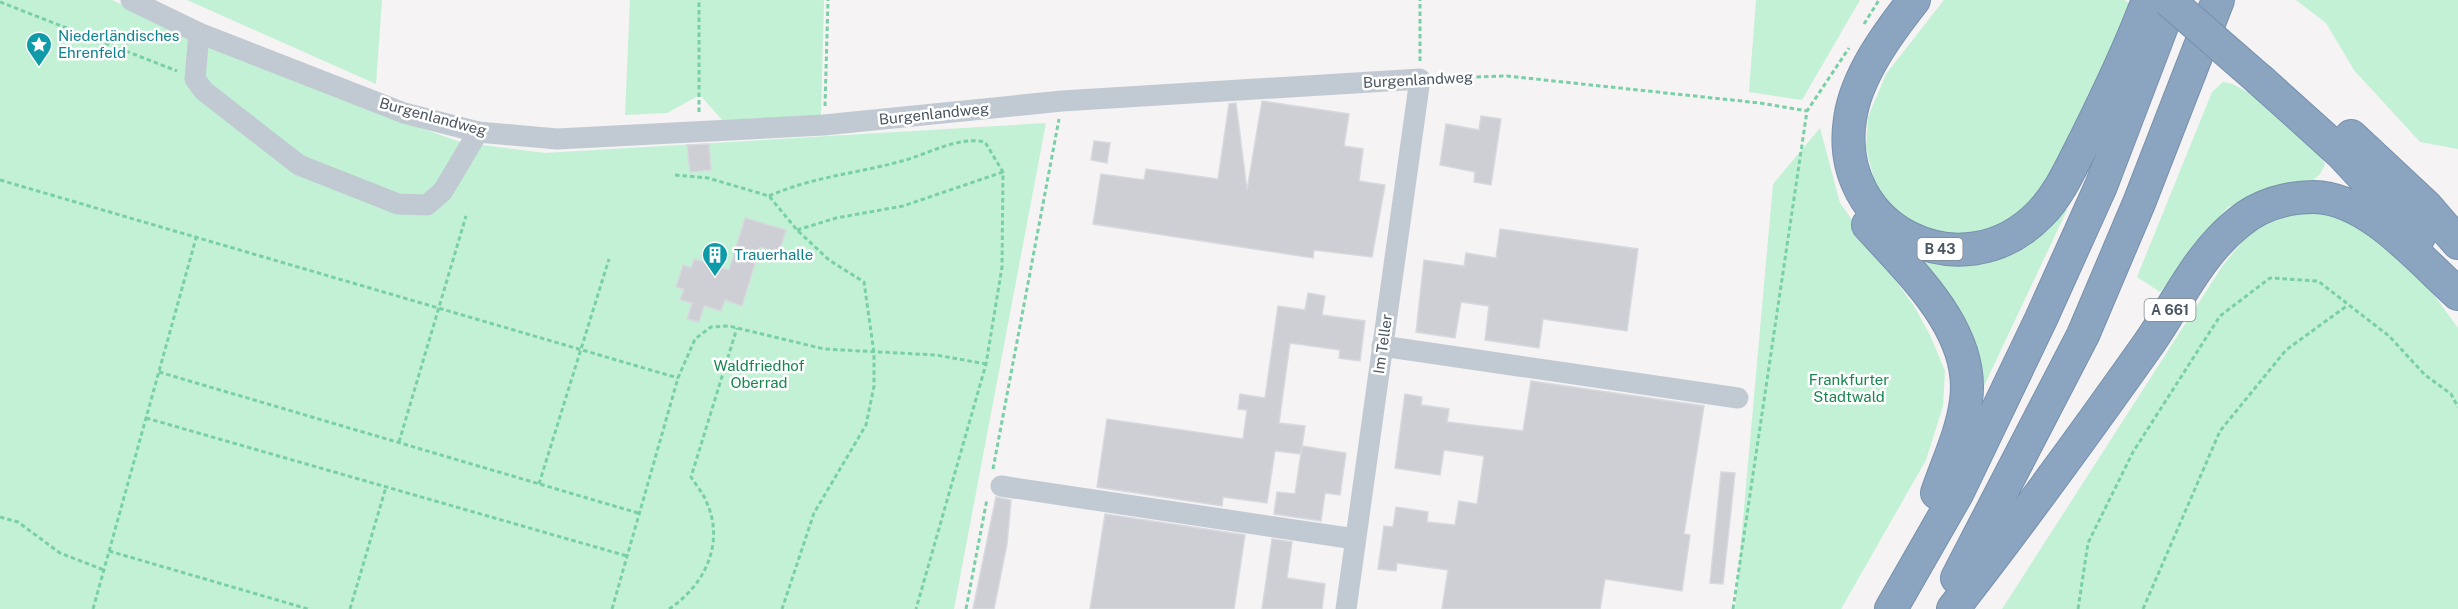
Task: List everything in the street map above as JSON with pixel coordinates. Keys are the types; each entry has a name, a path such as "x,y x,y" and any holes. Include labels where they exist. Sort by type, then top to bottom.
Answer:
{"highway":[{"path":"1897,599 1955,444 1967,400 1967,384 1959,348 1939,309 1851,205 1840,176 1836,140 1843,101 1860,60 1900,0"},
{"name":"B 43","path":"1914,0 1900,18 1858,90 1850,120 1850,158 1869,204 1893,229 1924,245 1956,250 1973,249 2011,236 2039,215 2051,201 2101,108 2148,0"},
{"path":"1897,599 1958,492 2073,250 2170,0 2264,74"},
{"name":"A 661","path":"2190,0 2402,216 2458,292"},
{"path":"1941,609 2083,335 2139,203 2218,0"},
{"name":"A 661","path":"2264,74 2401,181 2458,243"},
{"name":"A 661","path":"1953,609 2041,495 2150,342 2203,260 2226,233 2255,211 2273,203 2314,197 2346,204 2396,237 2458,292"}],"street":[{"name":"Burgenlandweg","path":"131,0 199,33 336,89 404,113 478,132 557,139 824,125 1062,101 1420,79"},
{"path":"199,33 195,79 204,90 299,165 398,204 427,205 443,191 478,132"},
{"name":"Im Teller","path":"1346,609 1420,79"},
{"path":"1382,346 1738,398"},
{"path":"994,483 1355,539"}],"path":[{"path":"699,0 697,80 699,132"},
{"path":"824,125 828,0"},
{"path":"1420,0 1420,79"},
{"path":"1863,26 1879,0"},
{"path":"0,2 195,79"},
{"path":"1733,609 1807,111 1853,43"},
{"name":"Burgenlandweg","path":"1420,79 1507,76 1760,103 1807,111"},
{"path":"966,609 994,483 1062,101"},
{"path":"769,196 799,183 901,161 970,139 985,142 1003,172 1002,267 986,364 916,609"},
{"path":"797,230 836,218 903,206 1003,172"},
{"path":"675,175 708,178 769,196 797,230 829,260 864,282 874,353 874,386 866,425 814,513 782,609"},
{"path":"0,180 678,378"},
{"path":"399,442 466,216"},
{"path":"93,609 196,238"},
{"path":"539,484 609,259"},
{"path":"2078,609 2088,543 2133,452 2220,316 2270,278 2318,281 2389,336 2425,375 2451,394 2458,407"},
{"path":"2143,609 2220,431 2286,350 2348,305"},
{"path":"612,609 678,378 695,339 711,327 737,328 824,349 936,355 986,364"},
{"path":"669,609 687,597 703,576 711,558 713,525 707,502 692,477 737,328"},
{"path":"159,372 639,513"},
{"path":"146,418 627,556"},
{"path":"350,609 386,487"},
{"path":"0,517 18,522 60,553 104,570"},
{"path":"109,551 308,609"}],"green space":[{"name":"Waldfriedhof Oberrad","path":"0,0 112,0 214,48 338,98 460,142 545,153 1046,123 954,609 0,609"},
{"path":"187,0 382,0 376,84"},
{"path":"630,0 824,0 821,116 722,120 700,95 667,113 625,115"},
{"path":"1756,0 1860,0 1802,100 1749,92"},
{"path":"1944,0 2124,0 2137,7 2048,193 1977,241 1915,230 1887,206 1876,186 1866,149 1868,117 1886,74"},
{"path":"2296,0 2458,0 2458,149 2420,142 2354,70 2326,23"},
{"path":"2223,82 2234,85 2261,102 2323,159 2325,165 2313,180 2293,183 2228,207 2160,292 2137,277 2212,92"},
{"name":"Frankfurter Stadtwald","path":"1820,128 1840,203 1914,306 1930,335 1945,371 1943,406 1926,460 1841,609 1735,609 1773,184"},
{"path":"2062,208 2067,210 1975,405 1909,254 1953,263 1993,258 2012,251 2030,240"},
{"path":"2319,212 2363,225 2420,276 2458,328 2458,609 2002,609 2223,265 2254,230 2272,219"}],"building":[{"path":"1262,101 1349,114 1344,146 1363,149 1359,181 1385,185 1372,257 1314,250 1313,258 1093,224 1101,174 1144,180 1146,169 1218,179 1229,104 1236,103 1247,190"},
{"path":"1481,116 1501,119 1491,185 1474,182 1475,172 1440,165 1446,124 1479,130"},
{"path":"1094,141 1110,143 1107,163 1091,160"},
{"path":"709,144 711,170 690,172 687,145"},
{"name":"Trauerhalle","path":"745,218 786,230 779,253 760,247 742,306 725,300 721,311 704,306 699,322 687,319 692,303 680,300 684,289 676,287 683,265 691,268 694,259 729,270"},
{"path":"1500,229 1638,249 1627,331 1543,319 1539,348 1485,340 1489,306 1461,302 1455,338 1416,332 1424,260 1464,266 1466,253 1496,258"},
{"path":"1308,293 1325,296 1322,315 1365,321 1360,361 1339,358 1340,350 1290,343 1279,423 1305,426 1301,454 1275,451 1267,503 1223,497 1222,506 1097,487 1107,419 1243,439 1247,410 1238,409 1240,394 1265,398 1278,306 1305,310"},
{"path":"1531,381 1704,406 1684,534 1690,535 1682,591 1605,579 1600,609 1442,609 1448,570 1397,563 1396,571 1378,569 1384,526 1393,527 1396,507 1428,512 1427,522 1455,525 1459,501 1477,504 1484,456 1444,450 1440,475 1395,468 1405,394 1422,397 1421,405 1449,409 1447,422 1523,431"},
{"path":"1302,446 1346,453 1340,495 1325,493 1321,521 1274,514 1277,492 1295,494"},
{"path":"1721,472 1735,473 1723,584 1710,583"},
{"path":"996,497 1011,500 1007,544 994,609 973,609"},
{"path":"1105,514 1245,535 1234,609 1090,609"},
{"path":"1272,539 1292,542 1287,578 1325,584 1322,609 1262,609"}],"place":[{"name":"Niederländisches Ehrenfeld","path":"39,68"},
{"name":"Trauerhalle","path":"715,278"}]}
